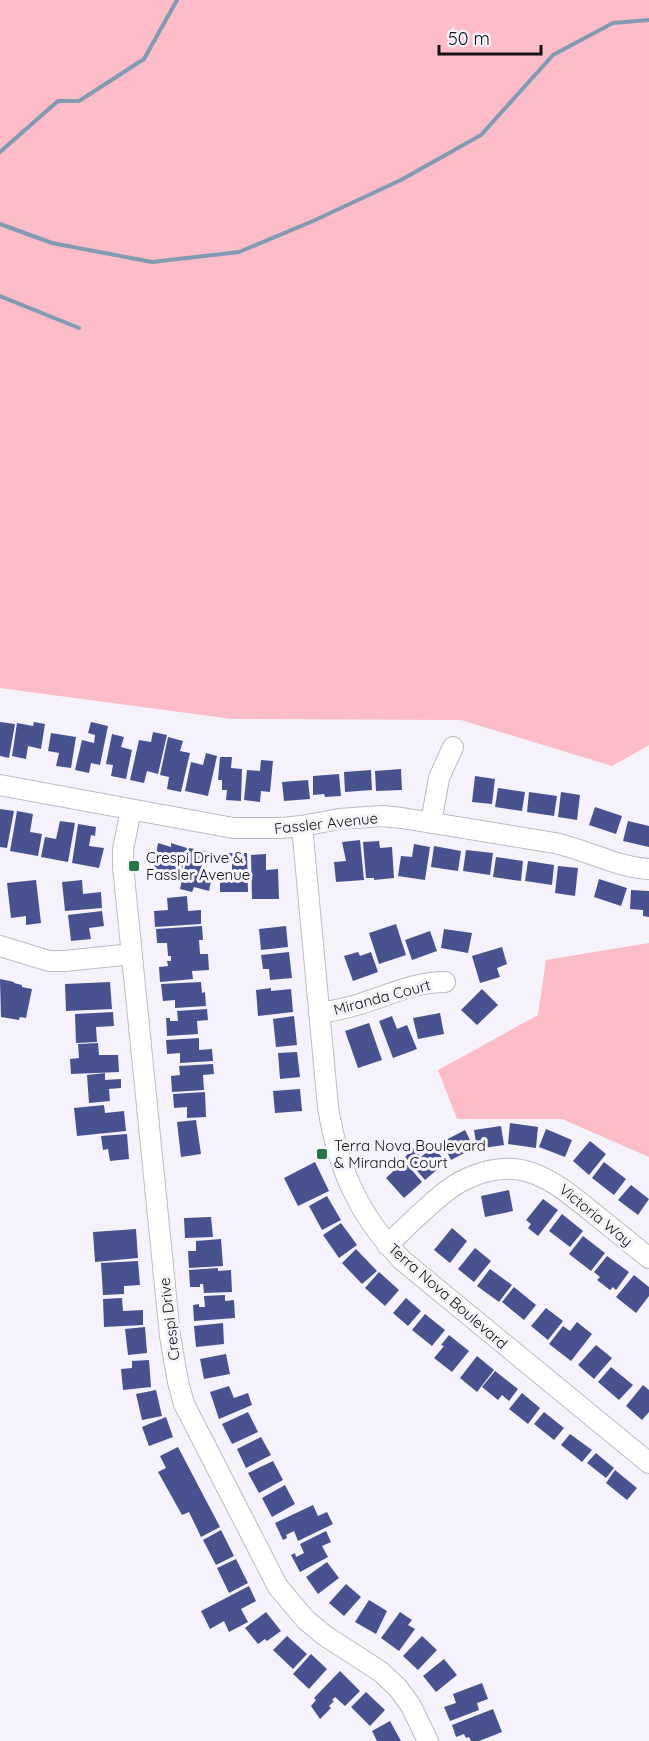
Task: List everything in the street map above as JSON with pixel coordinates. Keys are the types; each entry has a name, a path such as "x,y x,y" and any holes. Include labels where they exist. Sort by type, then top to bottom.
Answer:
{"street":[{"path":"431,822 439,778 453,747"},
{"name":"Fassler Avenue","path":"0,785 233,828 302,826 360,816 402,818 576,847 635,868 649,869"},
{"name":"Crespi Drive","path":"131,810 123,849 123,867 170,1336 184,1404 278,1587 306,1620 324,1635 372,1666 398,1688 411,1706 428,1741"},
{"name":"Terra Nova Boulevard","path":"302,826 328,1107 336,1149 353,1194 387,1245 420,1276 649,1463"},
{"path":"0,946 50,961 132,954"},
{"name":"Miranda Court","path":"319,1013 358,1005 409,986 445,982"},
{"name":"Victoria Way","path":"387,1245 459,1183 480,1174 502,1170 522,1170 542,1175 559,1185 649,1258"}],"shaded area":[{"path":"0,0 649,0 649,745 612,766 461,720 232,719 0,688"},
{"path":"649,943 649,1157 562,1119 457,1119 438,1070 538,1015 546,960"}],"building":[{"path":"0,722 15,724 9,758 0,756"},
{"path":"34,722 45,724 41,749 28,746 26,759 12,756 17,723 33,726"},
{"path":"91,722 108,726 100,765 91,763 89,773 75,770 82,740 94,743 95,735 88,733"},
{"path":"153,732 167,735 158,774 147,771 144,783 130,780 139,740 151,742"},
{"path":"51,733 76,737 71,768 56,766 59,753 48,751"},
{"path":"112,734 124,737 121,747 132,750 126,779 111,776 113,765 106,764"},
{"path":"168,737 183,741 180,751 190,753 181,792 167,789 169,777 160,775"},
{"path":"206,753 217,756 208,796 185,791 191,762 203,765"},
{"path":"220,757 232,757 231,768 242,769 241,801 226,800 227,790 222,790 222,780 218,780"},
{"path":"261,760 273,761 270,792 261,791 260,802 244,800 247,770 260,771"},
{"path":"401,769 402,790 376,791 375,771"},
{"path":"371,770 372,790 345,792 344,772"},
{"path":"339,774 341,796 313,795 313,776"},
{"path":"475,776 495,779 492,804 472,802"},
{"path":"308,780 310,799 284,801 282,782"},
{"path":"498,788 525,792 522,811 495,807"},
{"path":"529,792 557,796 554,816 527,812"},
{"path":"561,792 580,795 577,820 558,817"},
{"path":"595,807 622,816 616,834 589,825"},
{"path":"0,809 14,811 7,848 0,847"},
{"path":"17,811 33,814 30,832 42,834 38,856 10,851"},
{"path":"60,821 75,823 68,862 41,857 45,837 56,839"},
{"path":"628,821 649,826 649,847 623,841"},
{"path":"78,824 96,827 95,836 91,835 89,846 104,848 99,868 72,863"},
{"path":"360,840 364,880 336,882 334,862 346,861 342,842"},
{"path":"379,841 380,848 392,847 394,878 374,880 374,878 366,878 363,842"},
{"path":"158,843 171,847 171,843 187,848 179,882 152,875"},
{"path":"414,844 430,847 425,880 398,876 401,856 412,857"},
{"path":"434,846 461,851 458,871 431,867"},
{"path":"189,848 205,851 201,869 213,871 209,891 194,887 192,892 180,889"},
{"path":"466,850 493,853 490,875 463,871"},
{"path":"229,853 247,853 248,892 220,892 220,873 232,872 232,859 229,859"},
{"path":"266,854 266,870 278,869 279,899 252,899 251,855"},
{"path":"496,857 523,861 521,881 493,877"},
{"path":"528,861 554,865 552,885 525,881"},
{"path":"558,866 578,868 575,896 555,893"},
{"path":"599,879 627,888 621,906 594,897"},
{"path":"36,880 41,923 26,925 26,916 11,918 7,883"},
{"path":"82,880 83,894 101,892 102,908 65,911 62,882"},
{"path":"631,890 649,891 649,917 643,916 643,910 630,909"},
{"path":"187,896 188,911 201,910 201,924 155,927 154,911 168,910 167,898"},
{"path":"102,911 104,926 89,928 91,939 71,941 68,915"},
{"path":"396,924 406,955 379,964 369,933"},
{"path":"202,926 203,940 199,940 200,954 208,954 209,970 192,971 193,979 160,982 159,967 168,966 167,961 171,961 171,956 168,956 167,943 157,943 156,929"},
{"path":"286,926 288,947 261,950 259,929"},
{"path":"444,929 472,933 468,953 441,948"},
{"path":"430,931 437,951 412,960 405,940"},
{"path":"502,947 507,964 497,968 500,977 480,983 472,956"},
{"path":"289,952 292,978 270,980 269,969 263,969 261,955"},
{"path":"358,952 360,956 371,952 378,972 353,981 344,956"},
{"path":"0,979 32,989 26,1018 20,1017 19,1020 1,1017"},
{"path":"110,982 112,1009 66,1011 65,984"},
{"path":"201,982 202,993 205,992 206,1006 175,1008 175,1000 163,1001 161,984"},
{"path":"271,988 271,991 291,989 293,1012 258,1016 256,990"},
{"path":"482,989 498,1005 477,1025 461,1010"},
{"path":"207,1009 208,1020 197,1021 198,1034 167,1036 166,1018 170,1018 170,1021 178,1021 177,1011"},
{"path":"113,1012 114,1026 96,1027 97,1042 76,1043 75,1014"},
{"path":"440,1013 444,1034 418,1039 413,1018"},
{"path":"294,1016 297,1045 276,1047 273,1019"},
{"path":"392,1016 397,1029 407,1025 417,1049 393,1058 379,1021"},
{"path":"369,1023 382,1060 358,1068 345,1031"},
{"path":"199,1038 199,1050 212,1049 213,1061 180,1063 180,1053 167,1054 166,1040"},
{"path":"98,1043 99,1055 118,1055 119,1072 71,1074 70,1059 79,1058 78,1044"},
{"path":"297,1052 300,1077 280,1079 278,1053"},
{"path":"213,1064 214,1074 203,1075 204,1090 172,1092 171,1076 180,1075 179,1066"},
{"path":"105,1073 105,1080 121,1079 121,1088 109,1089 110,1101 89,1103 87,1075"},
{"path":"300,1089 302,1111 275,1113 273,1091"},
{"path":"205,1092 206,1117 187,1118 187,1107 174,1108 173,1094"},
{"path":"104,1105 105,1113 124,1111 126,1131 77,1136 74,1108"},
{"path":"196,1120 201,1154 181,1157 177,1122"},
{"path":"510,1123 538,1127 536,1148 508,1144"},
{"path":"501,1126 504,1145 477,1149 474,1130"},
{"path":"546,1129 572,1140 565,1157 539,1147"},
{"path":"465,1130 474,1148 451,1160 442,1142"},
{"path":"127,1134 129,1159 110,1161 108,1149 103,1150 101,1136"},
{"path":"590,1141 606,1154 589,1175 573,1161"},
{"path":"433,1147 446,1162 425,1180 405,1157 414,1148 421,1157"},
{"path":"404,1161 422,1182 404,1198 386,1178"},
{"path":"315,1162 329,1191 298,1206 284,1178"},
{"path":"604,1162 626,1179 614,1195 592,1178"},
{"path":"631,1185 649,1199 638,1215 618,1200"},
{"path":"509,1190 513,1211 485,1217 481,1196"},
{"path":"327,1196 341,1220 322,1230 309,1206"},
{"path":"543,1199 558,1210 538,1236 528,1228 531,1224 526,1220"},
{"path":"562,1214 583,1231 570,1247 549,1231"},
{"path":"211,1217 213,1237 185,1238 184,1218"},
{"path":"341,1223 357,1245 339,1258 323,1235"},
{"path":"452,1228 467,1241 450,1263 434,1250"},
{"path":"136,1229 138,1258 95,1262 93,1232"},
{"path":"583,1236 605,1253 591,1271 569,1254"},
{"path":"221,1239 223,1266 189,1268 188,1251 196,1251 196,1241"},
{"path":"475,1248 491,1261 474,1282 458,1269"},
{"path":"356,1249 377,1271 362,1284 342,1263"},
{"path":"607,1256 629,1272 616,1290 613,1287 610,1290 597,1280 600,1277 594,1272"},
{"path":"138,1261 140,1285 124,1286 124,1294 103,1295 101,1263"},
{"path":"218,1268 218,1271 231,1270 232,1292 204,1293 203,1284 200,1284 200,1287 190,1287 189,1270"},
{"path":"490,1269 512,1285 499,1302 477,1286"},
{"path":"379,1272 399,1290 385,1306 365,1288"},
{"path":"634,1275 649,1287 649,1296 636,1313 616,1297"},
{"path":"514,1287 536,1305 524,1320 502,1302"},
{"path":"225,1295 225,1301 234,1300 235,1318 194,1321 193,1305 199,1304 199,1307 205,1307 204,1296"},
{"path":"122,1298 123,1311 143,1310 143,1325 104,1327 103,1299"},
{"path":"406,1298 421,1311 408,1326 393,1313"},
{"path":"546,1308 563,1321 548,1340 531,1326"},
{"path":"425,1314 445,1330 432,1346 412,1330"},
{"path":"577,1322 592,1334 571,1361 549,1344 563,1326 570,1331"},
{"path":"223,1323 224,1344 196,1347 194,1326"},
{"path":"145,1327 147,1353 128,1355 125,1329"},
{"path":"449,1335 469,1351 452,1372 434,1358 444,1346 441,1345"},
{"path":"596,1345 612,1358 594,1379 578,1365"},
{"path":"226,1354 230,1374 204,1379 200,1359"},
{"path":"477,1356 494,1370 477,1392 460,1378"},
{"path":"149,1360 151,1387 123,1390 121,1369 132,1368 132,1361"},
{"path":"611,1367 633,1385 619,1400 598,1382"},
{"path":"495,1371 518,1389 509,1401 502,1395 498,1400 482,1387"},
{"path":"643,1385 649,1390 649,1412 642,1420 626,1406"},
{"path":"229,1386 234,1398 248,1393 252,1405 219,1419 210,1392"},
{"path":"156,1390 162,1416 142,1420 136,1394"},
{"path":"522,1393 540,1408 528,1424 509,1409"},
{"path":"248,1412 258,1432 232,1444 222,1424"},
{"path":"544,1412 564,1428 554,1440 534,1424"},
{"path":"166,1417 173,1437 149,1446 142,1427"},
{"path":"570,1434 592,1450 582,1462 561,1445"},
{"path":"261,1437 271,1455 246,1468 237,1449"},
{"path":"178,1447 220,1527 201,1537 189,1512 182,1515 158,1472 166,1468 160,1456"},
{"path":"596,1453 614,1468 606,1478 587,1463"},
{"path":"273,1461 283,1480 259,1493 248,1473"},
{"path":"615,1470 637,1488 627,1500 606,1483"},
{"path":"285,1485 295,1504 272,1517 262,1498"},
{"path":"313,1505 318,1516 327,1512 333,1524 298,1541 294,1531 286,1535 287,1538 283,1540 275,1523"},
{"path":"221,1530 234,1556 216,1565 203,1540"},
{"path":"326,1531 331,1542 322,1546 328,1557 300,1572 291,1555 295,1553 296,1557 304,1553 300,1544"},
{"path":"236,1559 248,1583 229,1593 217,1568"},
{"path":"327,1562 339,1578 318,1594 306,1577"},
{"path":"346,1584 361,1597 344,1616 329,1603"},
{"path":"249,1586 256,1601 241,1609 248,1622 229,1632 224,1621 210,1629 201,1611"},
{"path":"369,1600 387,1611 376,1634 355,1622"},
{"path":"266,1612 281,1631 267,1641 265,1639 258,1644 245,1628"},
{"path":"400,1612 412,1620 408,1625 415,1629 399,1651 381,1638"},
{"path":"287,1636 307,1654 293,1669 273,1650"},
{"path":"422,1636 437,1650 418,1670 403,1656"},
{"path":"311,1654 327,1669 309,1689 293,1674"},
{"path":"444,1659 457,1675 436,1692 423,1676"},
{"path":"340,1671 360,1691 345,1706 335,1697 329,1706 331,1708 320,1719 311,1706 316,1700 314,1698"},
{"path":"482,1683 488,1699 477,1703 479,1710 450,1721 444,1707 456,1703 453,1694"},
{"path":"366,1692 385,1710 370,1726 351,1707"},
{"path":"493,1709 502,1732 479,1741 471,1741 464,1734 456,1737 452,1725"},
{"path":"390,1721 401,1741 377,1741 372,1731"}],"waterway":[{"path":"0,152 58,101 79,101 144,59 177,0"},
{"path":"0,224 52,243 152,262 239,252 401,180 481,135 553,55 613,23 649,20"},
{"path":"0,296 79,328"}],"place":[{"name":"Crespi Drive & Fassler Avenue","path":"134,866"},
{"name":"Terra Nova Boulevard & Miranda Court","path":"322,1154"}]}
